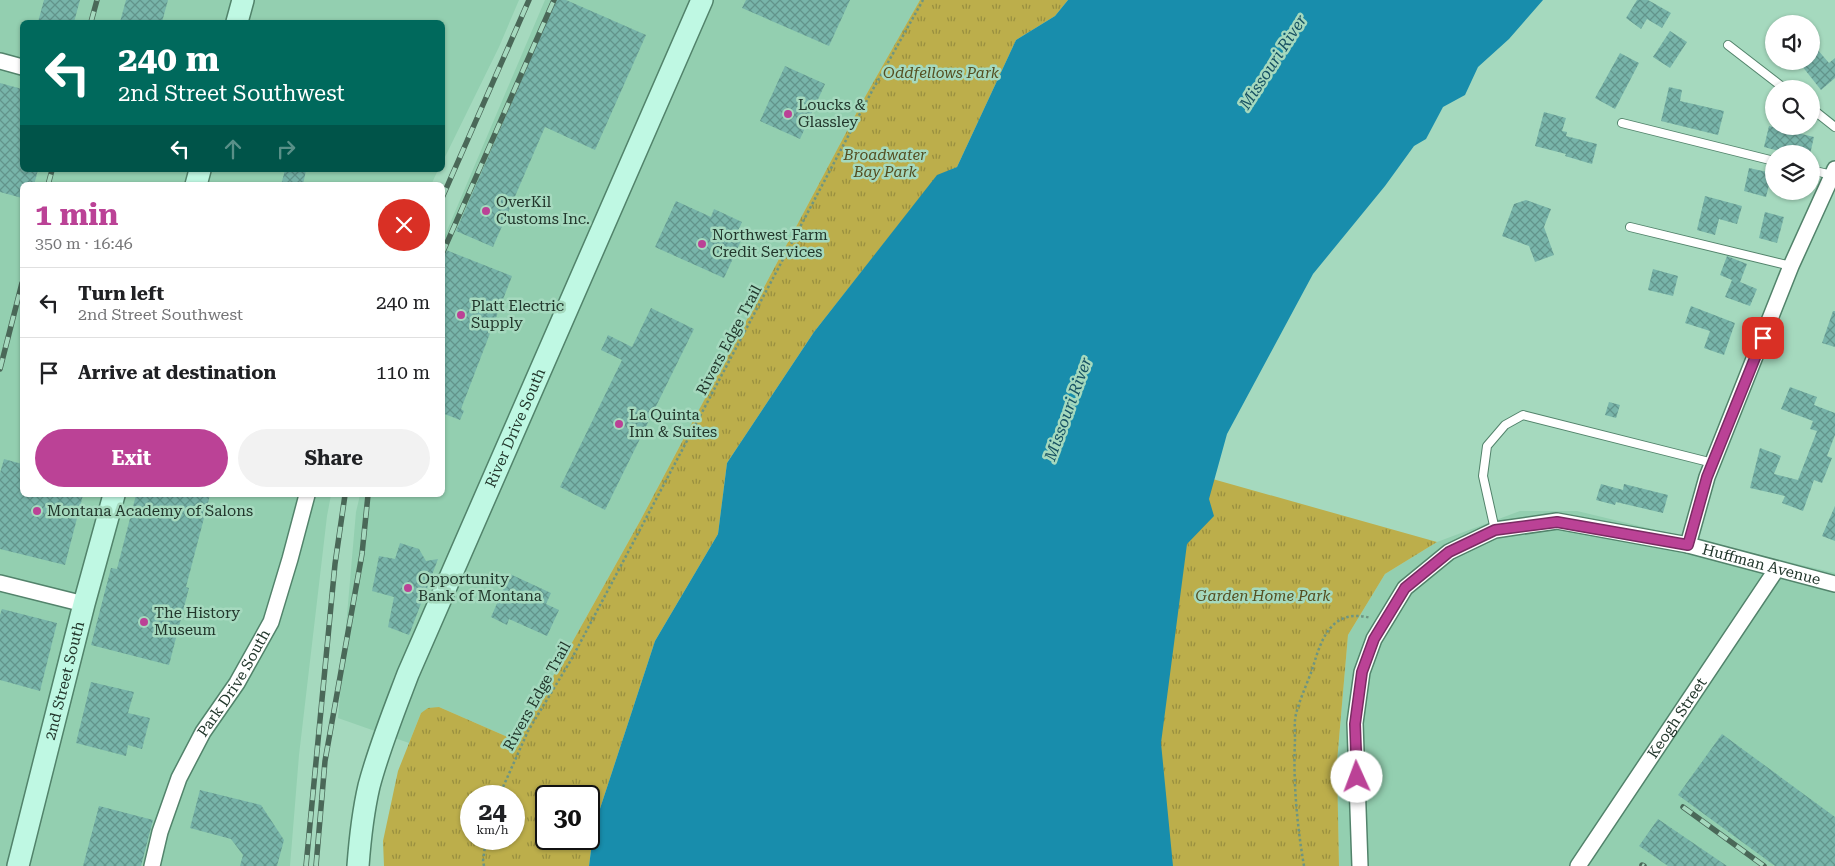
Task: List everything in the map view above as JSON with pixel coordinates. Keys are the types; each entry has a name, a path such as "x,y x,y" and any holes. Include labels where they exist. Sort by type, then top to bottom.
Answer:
{"main road":[{"path":"237,20 242,0"},
{"name":"River Drive South","path":"358,866 361,829 369,787 384,737 408,674 702,0"},
{"name":"2nd Street South","path":"18,866 84,604 113,497"}],"street":[{"path":"0,61 20,66"},
{"path":"1688,545 1707,477 1791,266 1833,172"},
{"name":"Park Drive South","path":"152,866 160,832 179,778 203,732 237,683 271,622 306,497"},
{"name":"Huffman Avenue","path":"1360,866 1355,724 1362,672 1374,639 1405,588 1449,552 1495,530 1557,522 1688,545 1776,570 1835,584"},
{"name":"Keogh Street","path":"1578,866 1776,570"},
{"path":"0,583 84,604"}],"lane":[{"path":"1728,45 1773,80"},
{"path":"1820,115 1835,127"},
{"path":"1622,123 1765,159"},
{"path":"1820,171 1833,172"},
{"path":"1630,227 1791,266"},
{"path":"1495,530 1483,476 1487,446 1505,425 1522,415 1713,463"}],"path":[{"name":"Rivers Edge Trail","path":"504,785 528,732 571,660 872,91 923,0"},
{"path":"1304,866 1300,845 1294,765 1296,715 1320,644 1330,628 1340,618 1357,614 1383,623"},
{"path":"484,850 484,866"}],"shaded area":[{"path":"0,0 519,0 499,47 445,157 445,20 20,20 20,172 198,172 196,182 20,182 20,497 331,497 299,755 290,866 0,866"},
{"path":"545,0 920,0 866,95 640,521 517,741 439,707 421,713 409,743 338,718 356,512 360,497 445,497 445,235"},
{"path":"199,172 437,172 432,182 197,182"},
{"path":"1520,511 1577,511 1835,573 1835,866 1339,866 1337,762 1348,635 1385,574 1437,542"}],"green space":[{"name":"Broadwater Bay Park","path":"920,0 1068,0 1055,16 1016,40 957,167 937,176 814,332 727,463 718,534 655,641 600,809 600,785 535,785 535,850 591,850 589,866 384,866 383,841 398,771 421,713 428,708 439,707 517,741 640,521 866,95"},
{"name":"Garden Home Park","path":"1202,476 1437,542 1385,574 1348,635 1337,762 1339,866 1163,866 1151,817 1162,600"}],"water":[{"name":"Missouri River","path":"1068,0 1543,0 1509,39 1478,67 1465,95 1443,107 1426,139 1414,146 1385,186 1313,274 1227,434 1209,499 1214,516 1187,544 1161,743 1173,866 589,866 591,850 600,850 600,809 655,641 718,534 727,463 814,332 937,175 957,167 1016,40 1055,16"}],"building":[{"path":"44,0 80,0 75,20 39,20"},
{"path":"126,0 168,0 163,20 121,20"},
{"path":"556,0 566,0 646,35 595,150 545,127 493,247 456,231"},
{"path":"746,0 850,0 829,46 742,8"},
{"path":"1637,0 1648,0 1671,13 1662,28 1647,19 1641,29 1626,18"},
{"path":"1670,31 1687,42 1670,68 1653,57"},
{"path":"1820,52 1829,63 1835,58 1835,78 1821,90 1820,80 1813,80 1805,70 1820,70"},
{"path":"1620,53 1639,63 1615,109 1595,98"},
{"path":"785,66 825,84 800,139 760,121"},
{"path":"0,83 20,88 20,172 37,172 35,182 20,182 20,197 0,192"},
{"path":"1669,87 1682,90 1680,101 1724,111 1718,135 1661,121"},
{"path":"1544,112 1566,118 1562,131 1567,132 1566,136 1597,144 1592,164 1565,156 1566,154 1535,146"},
{"path":"1767,135 1806,135 1814,137 1812,145 1765,145 1764,147"},
{"path":"1749,168 1765,171 1765,197 1744,191"},
{"path":"284,172 306,172 304,182 282,182"},
{"path":"1705,196 1742,206 1737,224 1719,219 1715,235 1697,230"},
{"path":"1526,200 1551,209 1544,227 1554,255 1535,262 1529,246 1502,236 1514,204"},
{"path":"676,201 711,217 714,209 742,222 739,229 745,232 724,278 655,247"},
{"path":"1765,212 1784,217 1777,243 1759,238"},
{"path":"446,250 512,276 461,409 464,411 460,420 445,414"},
{"path":"1727,256 1747,264 1740,282 1757,289 1750,306 1725,297 1732,280 1720,275"},
{"path":"1653,269 1678,276 1673,296 1648,290"},
{"path":"1691,306 1735,323 1724,355 1704,348 1710,331 1685,323"},
{"name":"La Quinta Inn & Suites","path":"651,308 694,329 605,510 560,487 622,360 601,350 608,335 632,347"},
{"path":"1833,311 1835,311 1835,347 1822,343"},
{"path":"1790,387 1817,397 1814,405 1835,413 1835,435 1827,456 1832,458 1822,483 1814,480 1803,511 1782,503 1785,496 1750,488 1760,448 1781,456 1774,474 1798,480 1817,431 1810,429 1813,421 1781,409"},
{"path":"1609,402 1620,405 1616,418 1605,415"},
{"path":"4,459 20,463 20,497 82,497 65,565 0,549 0,473"},
{"path":"1601,484 1623,490 1624,484 1668,495 1663,513 1616,502 1615,505 1596,500"},
{"path":"135,497 209,497 186,587 189,588 169,665 91,645 111,568 117,569"},
{"path":"1835,506 1835,541 1822,536"},
{"path":"400,543 419,549 426,561 438,559 409,635 388,627 394,597 372,591 379,556 395,559"},
{"path":"510,574 551,593 546,604 559,610 547,636 509,619 507,625 491,617"},
{"path":"2,609 57,623 40,691 0,680 0,615"},
{"path":"91,682 134,692 128,713 150,718 142,749 128,745 126,756 76,743"},
{"path":"1722,734 1835,817 1835,866 1775,866 1678,795"},
{"path":"200,790 261,805 284,840 277,866 240,866 243,855 231,839 190,828"},
{"path":"99,806 153,820 141,866 83,866"},
{"path":"1658,819 1727,866 1668,866 1639,846"}],"railway":[{"path":"92,20 97,0"},
{"path":"445,191 529,0"},
{"path":"445,247 554,0"},
{"path":"49,182 51,172"},
{"path":"0,369 20,291"},
{"path":"306,866 335,564 345,497"},
{"path":"316,866 325,761 362,554 368,497"},
{"path":"1683,807 1764,866"}],"place":[{"name":"Loucks & Glassley","path":"788,114"},
{"name":"OverKil Customs Inc.","path":"486,211"},
{"name":"Northwest Farm Credit Services","path":"702,244"},
{"name":"Platt Electric Supply","path":"461,315"},
{"name":"La Quinta Inn & Suites","path":"619,424"},
{"name":"Montana Academy of Salons","path":"37,511"},
{"name":"Opportunity Bank of Montana","path":"408,588"},
{"name":"The History Museum","path":"144,622"}],"route":[{"path":"1357,777 1355,724 1362,672 1374,639 1405,588 1449,552 1495,530 1557,522 1688,545 1707,477 1763,338"}],"park label":[{"name":"Oddfellows Park","path":"941,73"}]}
